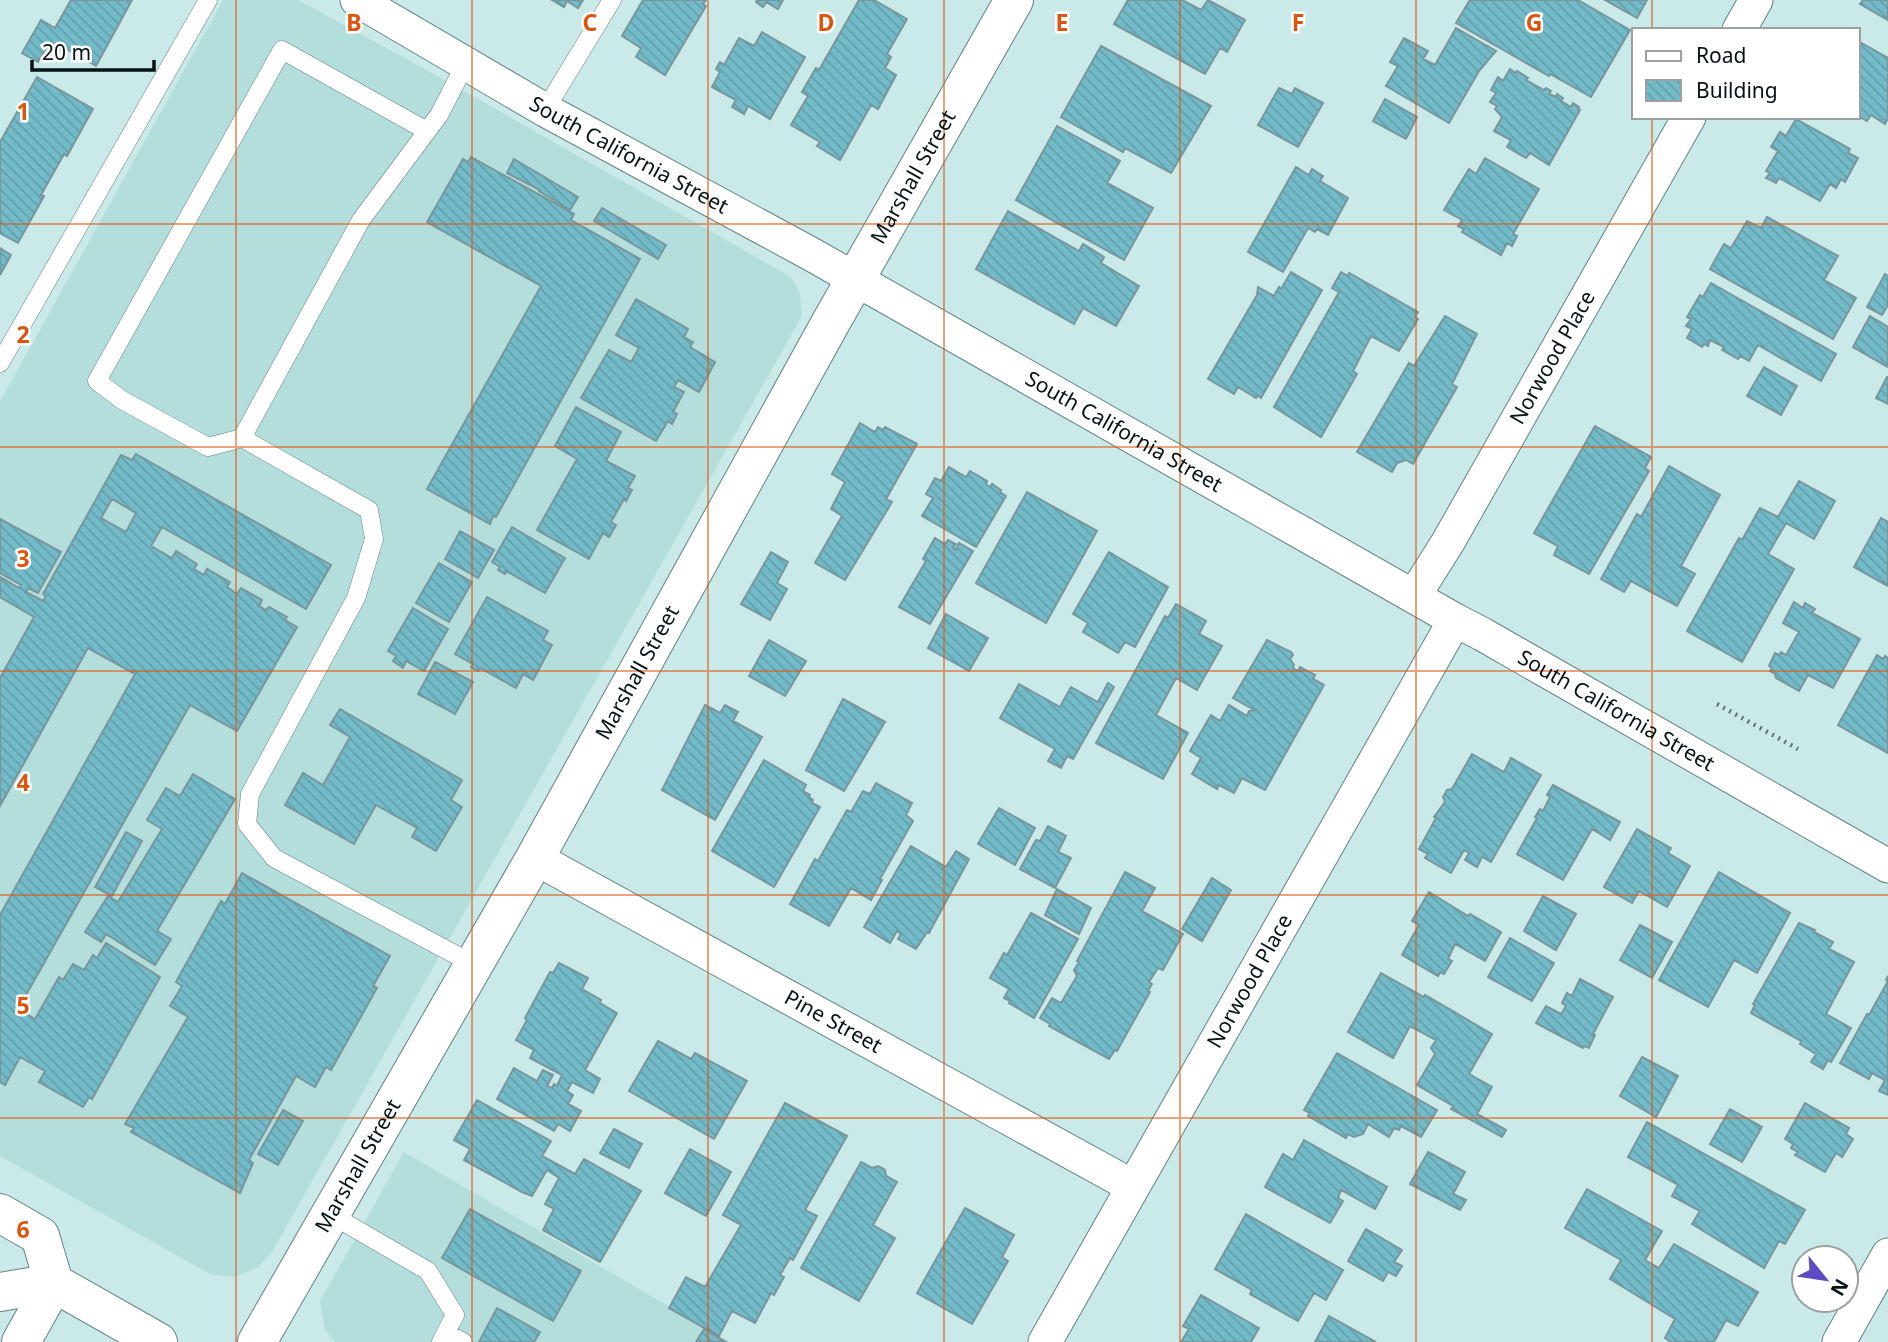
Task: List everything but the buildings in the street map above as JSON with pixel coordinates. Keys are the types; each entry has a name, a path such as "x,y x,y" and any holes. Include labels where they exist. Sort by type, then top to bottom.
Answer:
{"street":[{"name":"South California Street","path":"357,0 545,110 855,280 1888,866"},
{"name":"Marshall Street","path":"257,1342 535,858 855,280 1014,0"},
{"path":"1740,28 1756,0"},
{"name":"Norwood Place","path":"1415,596 1688,119"},
{"name":"Norwood Place","path":"1045,1342 1455,620"},
{"name":"Pine Street","path":"535,858 1132,1186"},
{"path":"0,1213 40,1236 54,1283 21,1342"},
{"path":"1839,1342 1888,1255"},
{"path":"0,1292 54,1283 158,1342"}],"lane":[{"path":"0,363 208,0"},
{"path":"545,110 612,0"},
{"path":"427,131 282,50 97,381 122,400 208,447 242,438 369,510 374,539 356,598 250,794 247,824 274,858 473,964"},
{"path":"242,438 361,220 439,115 466,63"},
{"path":"330,1214 428,1271 455,1315 443,1337 463,1342"}],"path":[{"path":"1717,704 1798,749"}],"shaded area":[{"path":"223,0 298,0 441,78 791,277 800,294 802,316 272,1252 257,1268 235,1277 210,1274 0,1156 0,402"},
{"path":"404,1152 730,1342 335,1342 325,1330 320,1301"}]}
